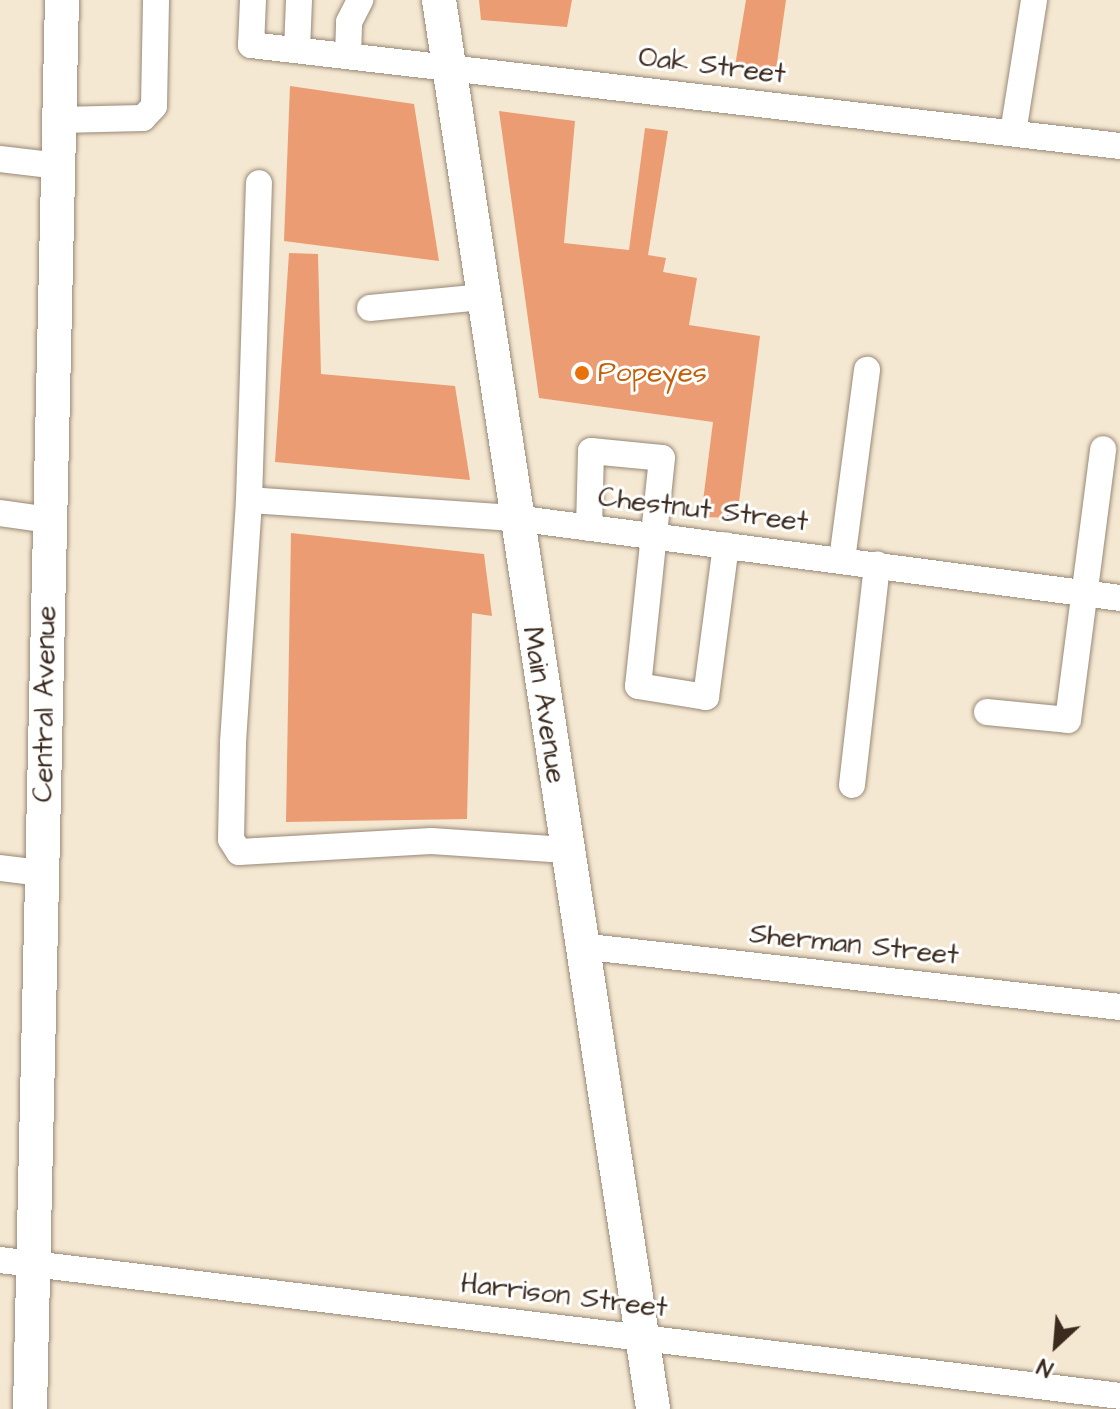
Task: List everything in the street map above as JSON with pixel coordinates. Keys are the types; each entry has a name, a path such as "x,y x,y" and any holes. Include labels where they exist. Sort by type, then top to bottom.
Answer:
{"main road":[{"name":"Central Avenue","path":"30,1409 16,1262 41,873 62,0"},
{"name":"Main Avenue","path":"439,0 580,946 653,1409"}],"street":[{"path":"60,120 143,118 154,106 156,0"},
{"name":"Oak Street","path":"253,0 251,45 1120,146"},
{"path":"297,50 299,0"},
{"path":"1013,133 1034,0"},
{"path":"348,55 350,7"},
{"path":"0,159 59,166"},
{"path":"259,183 249,500 233,742 231,839 239,852 431,841 566,850"},
{"path":"370,308 483,297"},
{"path":"842,560 867,370"},
{"path":"987,712 1068,720 1103,449"},
{"path":"589,528 591,451 662,458 638,686 706,697 726,545"},
{"name":"Chestnut Street","path":"249,500 515,518 1120,598"},
{"path":"0,513 50,520"},
{"path":"852,785 877,564"},
{"path":"0,868 41,873"},
{"name":"Sherman Street","path":"580,946 1120,1007"},
{"name":"Harrison Street","path":"16,1262 1120,1396"}],"building":[{"path":"479,0 572,0 567,27 481,20"},
{"path":"746,0 786,0 776,70 735,66"},
{"path":"290,86 414,104 439,261 284,241"},
{"path":"499,111 575,121 564,243 629,250 645,128 668,131 648,255 666,258 663,272 697,278 689,325 760,336 737,518 701,517 713,422 539,398"},
{"path":"289,253 318,254 321,374 455,386 470,480 275,462"},
{"path":"291,533 484,554 492,616 472,613 467,819 286,822"}],"place":[{"name":"Popeyes","path":"582,373"}]}
